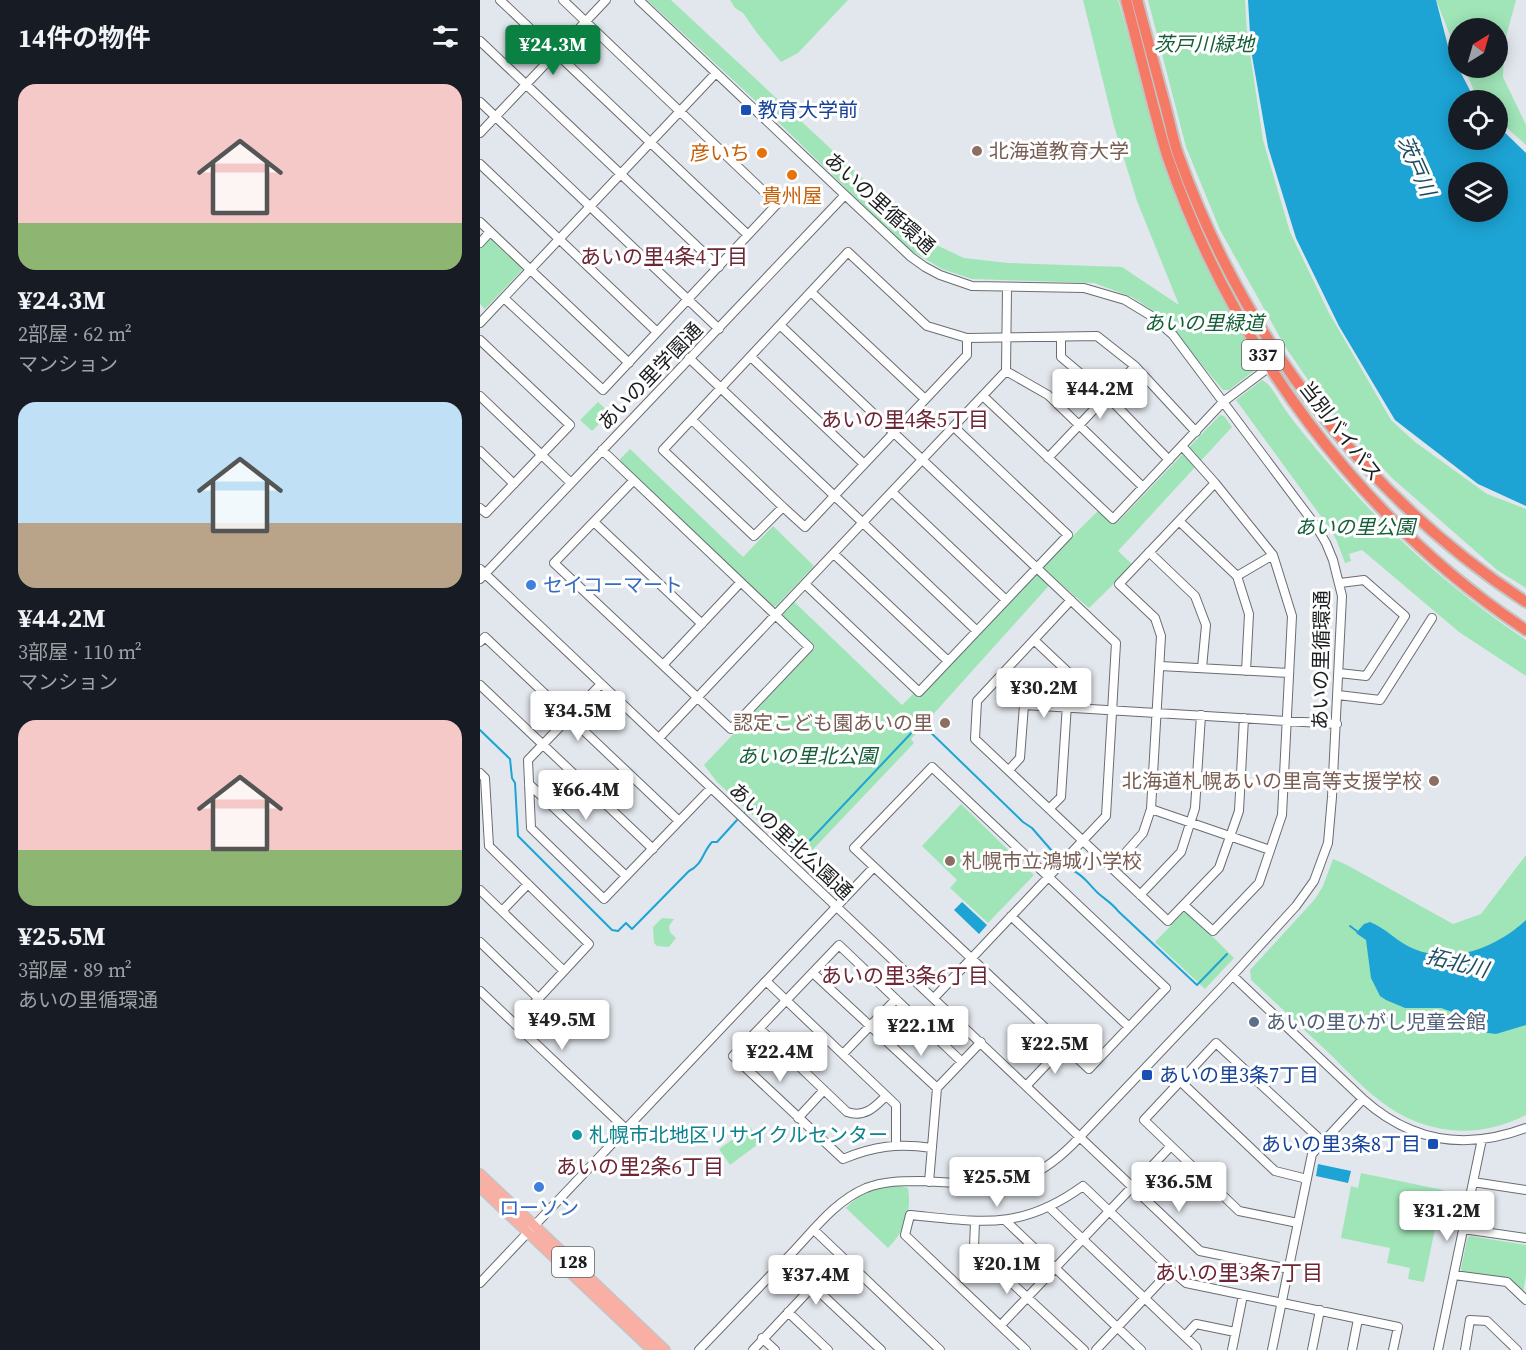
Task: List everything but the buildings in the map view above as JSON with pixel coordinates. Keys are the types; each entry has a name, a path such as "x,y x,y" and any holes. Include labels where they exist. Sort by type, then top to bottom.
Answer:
{"highway":[{"name":"当別バイパス","path":"1125,0 1167,156 1186,208 1226,293 1269,366 1307,422 1390,518 1450,573 1526,630"},
{"name":"当別バイパス","path":"1137,0 1178,152 1197,201 1216,247 1280,359 1341,439 1405,505 1467,559 1526,602"}],"main road":[{"name":"128","path":"480,1174 531,1229 652,1350"},
{"name":"128","path":"480,1187 531,1229 666,1350"}],"street":[{"path":"500,0 748,235"},
{"path":"504,297 603,390 777,204 563,0"},
{"path":"480,133 606,0"},
{"name":"あいの里循環通","path":"639,0 911,257 925,267 972,286 1084,288 1125,300 1153,317 1173,335 1316,526 1330,551 1342,596 1337,724 1328,843 1314,881 1296,906 1233,976 1049,1167 1024,1179 985,1186 897,1181 865,1189 833,1210 699,1350"},
{"path":"480,41 719,267"},
{"path":"480,323 716,73"},
{"path":"480,102 719,329"},
{"path":"480,164 657,332"},
{"name":"あいの里学園通","path":"482,574 845,195"},
{"path":"480,222 629,363"},
{"path":"480,243 490,232"},
{"path":"783,507 754,536 663,450 848,252 927,326 967,338 1096,336 1135,366 1196,432"},
{"path":"659,738 1006,371 1006,288"},
{"path":"811,292 925,399"},
{"path":"780,325 1116,643 1106,816 934,998"},
{"path":"1061,337 1061,357 1106,395 1169,460"},
{"path":"692,420 805,527 967,355 967,338"},
{"path":"480,340 570,425 486,513 480,508"},
{"path":"751,357 864,464"},
{"path":"689,358 977,631"},
{"path":"983,396 1113,519 1223,402 1280,359"},
{"path":"1048,458 1135,366"},
{"path":"1006,371 1048,395 1143,487"},
{"path":"480,396 571,483"},
{"path":"805,584 919,692 977,631 1068,535 954,427"},
{"path":"1182,446 1273,555 1292,616 1282,815 1259,883 1213,931 1184,904"},
{"path":"602,450 809,647 731,729 555,563 633,480"},
{"path":"480,451 514,484"},
{"path":"1112,868 1143,833 1151,808 1161,636 1155,618 1119,584 1215,483"},
{"path":"892,492 1006,600"},
{"path":"1179,521 1237,576 1250,614 1246,671"},
{"path":"594,522 702,624"},
{"path":"1149,552 1195,596 1206,625 1202,668"},
{"path":"834,554 948,661"},
{"path":"1237,576 1273,555"},
{"name":"あいの里北公園通","path":"482,574 602,684 1200,1251 1289,1269"},
{"path":"1339,673 1365,676 1405,616 1364,580 1340,583"},
{"path":"663,665 740,583"},
{"path":"1071,600 977,701 975,739 1168,921 1219,868 1239,811 1244,718"},
{"path":"1338,695 1380,700 1432,618"},
{"path":"480,642 485,637 680,821"},
{"path":"1034,640 1069,673 1061,796 1049,809"},
{"path":"1160,666 1289,674"},
{"path":"997,680 1024,705 1337,724"},
{"path":"602,684 528,760 531,828 604,899 711,788"},
{"path":"480,685 653,849"},
{"path":"1009,770 1020,758 1024,705"},
{"path":"1140,895 1181,852 1195,808 1201,715"},
{"path":"932,766 1166,988 1089,1069 874,867 854,848 932,766"},
{"path":"480,774 484,778 489,846 590,944 515,1024"},
{"path":"529,784 626,876"},
{"path":"1151,808 1270,850"},
{"path":"480,1283 874,867"},
{"path":"502,911 528,884"},
{"path":"480,890 564,971"},
{"path":"1011,916 1129,1027"},
{"path":"480,942 539,999"},
{"path":"932,1148 896,1144 858,1153 843,1160 733,1056 839,945 962,1062"},
{"path":"813,973 937,1088"},
{"path":"1233,976 1363,1099 1397,1124 1437,1139 1465,1142 1503,1137 1526,1128"},
{"path":"766,981 897,1108 896,1144"},
{"path":"480,991 626,1129"},
{"path":"843,1054 896,999"},
{"path":"760,1029 850,1114 872,1110 886,1096"},
{"path":"929,1182 937,1088 981,1042"},
{"path":"1298,1223 1239,1211 1144,1120 1216,1043 1323,1142"},
{"path":"1027,1085 1064,1046"},
{"path":"1180,1081 1275,1171 1307,1179"},
{"path":"798,1118 824,1090"},
{"path":"1272,1350 1312,1154 1363,1099"},
{"path":"1438,1350 1482,1139"},
{"path":"1001,1326 1171,1146"},
{"path":"1473,1182 1526,1190"},
{"path":"1026,1350 904,1235 910,1215 975,1221 1006,1221 1050,1208 1083,1186 1186,1283 1398,1327 1393,1350"},
{"path":"1050,1208 1197,1350"},
{"path":"975,1221 975,1248 1084,1350"},
{"path":"1006,1221 1141,1350"},
{"path":"1463,1229 1526,1238"},
{"path":"814,1230 940,1350"},
{"path":"1096,1350 1171,1270"},
{"path":"1454,1275 1507,1282 1526,1300"},
{"path":"753,1350 813,1286 881,1350"},
{"path":"1232,1350 1243,1295"},
{"path":"1312,1350 1320,1310"},
{"path":"788,1312 828,1350"},
{"path":"1352,1350 1358,1318"},
{"path":"1465,1350 1470,1320 1487,1322 1517,1350"},
{"path":"1185,1336 1196,1324 1235,1332"},
{"path":"762,1338 775,1350"}],"green space":[{"name":"あいの里緑道","path":"647,0 671,0 932,243 964,258 1008,263 1122,267 1179,305 1137,201 1114,126 1083,0 1118,0 1166,170 1223,298 1261,362 1260,366 1229,390 1223,390 1162,317 1132,297 1094,283 972,279 942,269 908,249 773,117"},
{"path":"730,0 848,0 798,53 781,62"},
{"name":"茨戸川緑地","path":"1148,0 1245,0 1247,33 1263,140 1290,232 1329,313 1391,420 1415,442 1487,494 1526,509 1526,588 1497,570 1392,478 1331,413 1286,348 1220,230 1186,147"},
{"path":"1436,0 1516,0 1508,29 1508,18 1448,18 1448,30"},
{"path":"1468,78 1503,78 1526,125 1526,145 1508,129 1508,90 1474,90"},
{"path":"488,239 491,239 522,270 485,309 480,304 480,248"},
{"name":"あいの里公園","path":"1262,380 1272,388 1284,408 1325,459 1391,531 1456,588 1526,640 1526,676 1459,632 1362,550 1349,554 1351,561 1345,563 1336,539 1328,526 1236,400"},
{"path":"598,402 610,413 592,431 580,420"},
{"name":"あいの里北公園","path":"1220,415 1224,416 1232,427 1118,551 1133,565 1089,608 1055,579 911,739 914,743 802,861 717,782 704,765 815,648 774,609 788,596 902,705 1100,509 1116,524"},
{"path":"630,449 743,557 773,526 814,566 776,606 771,606 621,463 620,459"},
{"path":"961,804 1034,875 988,923 950,888 957,880 922,846"},
{"path":"1526,855 1526,1115 1489,1128 1470,1130 1432,1127 1414,1121 1396,1112 1367,1090 1251,980 1250,970 1315,899 1323,886 1333,859 1453,924 1481,914"},
{"path":"1184,912 1189,913 1234,958 1205,989 1155,942"},
{"path":"662,918 674,919 669,926 670,932 676,938 669,947 657,946 654,943 653,927"},
{"path":"750,1127 761,1142 730,1165 719,1149"},
{"path":"1361,1173 1443,1190 1424,1282 1408,1279 1410,1268 1387,1263 1390,1248 1341,1238 1351,1186 1358,1188"},
{"path":"895,1185 908,1188 909,1205 903,1228 888,1248 846,1208 857,1198 869,1192"},
{"path":"1470,1236 1526,1245 1526,1275 1523,1293 1507,1278 1462,1272 1467,1239"}],"water":[{"name":"茨戸川","path":"1248,0 1436,0 1448,46 1448,78 1464,78 1470,90 1448,90 1448,150 1508,150 1508,136 1526,153 1526,506 1478,484 1395,420 1339,326 1296,238 1268,147 1251,50"},
{"path":"962,902 987,925 979,934 954,910"},
{"path":"1526,920 1526,1025 1496,1034 1472,1031 1455,1013 1441,1008 1405,1008 1380,996 1371,978 1366,940 1356,933 1364,924 1370,922 1414,949 1444,955 1459,954 1474,951 1502,938"},
{"path":"1318,1164 1351,1171 1348,1183 1316,1176"}],"waterway":[{"path":"745,812 752,804 800,851 916,728 918,730 923,725 1023,822 1032,828 1052,851"},
{"path":"480,730 510,759 512,778 515,783 518,836 612,930 618,931 626,923 632,929 700,862 712,842 717,842 737,820"},
{"path":"1072,870 1114,906 1197,985 1227,954"},
{"name":"拓北川","path":"1350,926 1358,932"}],"place":[{"name":"教育大学前","path":"746,110"},
{"name":"北海道教育大学","path":"977,151"},
{"name":"彦いち","path":"762,153"},
{"name":"貴州屋","path":"792,175"},
{"name":"セイコーマート","path":"531,585"},
{"name":"認定こども園あいの里","path":"945,723"},
{"name":"北海道札幌あいの里高等支援学校","path":"1434,781"},
{"name":"札幌市立鴻城小学校","path":"950,861"},
{"name":"あいの里ひがし児童会館","path":"1254,1022"},
{"name":"あいの里3条7丁目","path":"1147,1075"},
{"name":"札幌市北地区リサイクルセンター","path":"577,1135"},
{"name":"あいの里3条8丁目","path":"1433,1144"},
{"name":"ローソン","path":"539,1187"}],"district":[{"name":"あいの里4条4丁目","path":"664,257"},
{"name":"あいの里4条5丁目","path":"905,420"},
{"name":"あいの里3条6丁目","path":"905,976"},
{"name":"あいの里2条6丁目","path":"640,1167"},
{"name":"あいの里3条7丁目","path":"1239,1273"}]}
